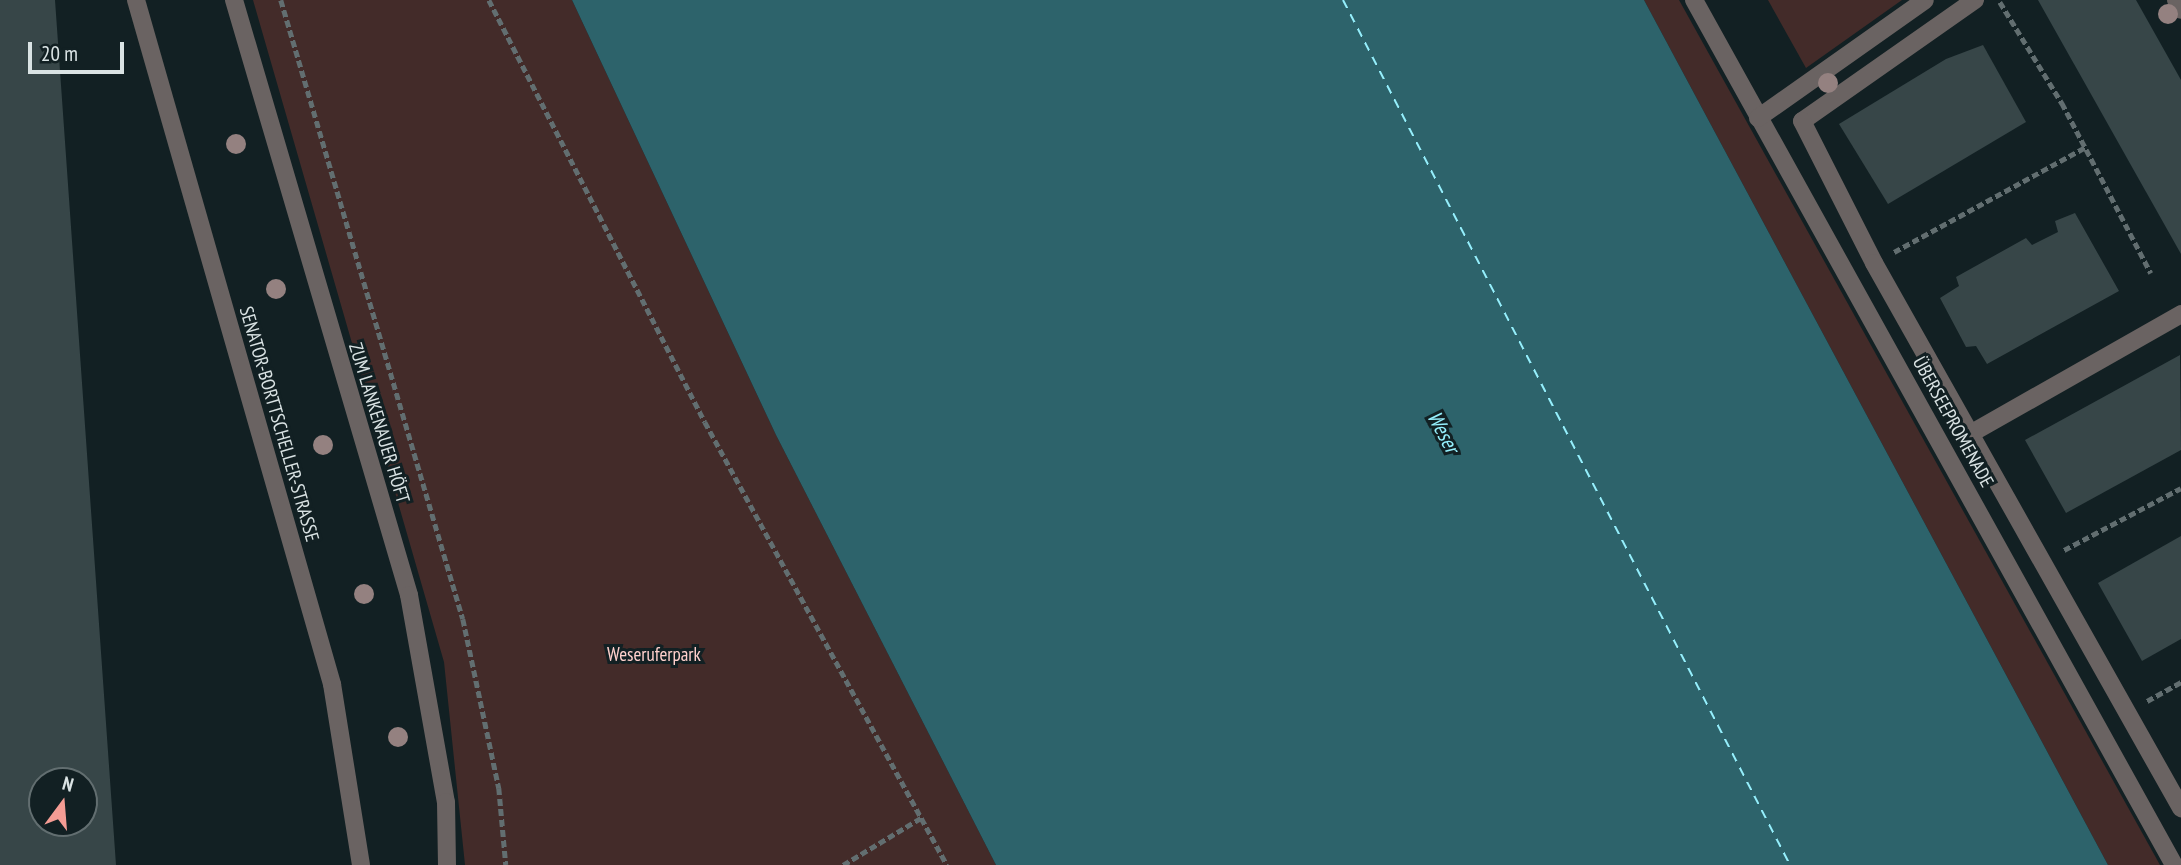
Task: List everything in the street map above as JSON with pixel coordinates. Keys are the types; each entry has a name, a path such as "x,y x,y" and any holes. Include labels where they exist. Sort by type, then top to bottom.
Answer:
{"street":[{"name":"SENATOR-BORTTSCHELLER-STRASSE","path":"136,0 332,684 361,865"},
{"name":"ZUM LANKENAUER HÖFT","path":"234,0 409,595 446,802 447,865"},
{"name":"ÜBERSEEPROMENADE","path":"1694,0 2174,865"},
{"path":"1758,118 1925,0"},
{"path":"1802,121 1975,0"},
{"path":"2176,0 2181,10"},
{"name":"ÜBERSEEPROMENADE","path":"1790,96 1874,263 2181,808"},
{"path":"1970,434 2181,314"}],"path":[{"path":"281,0 463,619 499,788 506,865"},
{"path":"489,0 705,422 947,865"},
{"path":"2001,4 2086,147 2151,273"},
{"path":"1874,263 2086,147"},
{"path":"2042,561 2181,488"},
{"path":"2127,712 2181,682"},
{"path":"843,865 921,818"}],"green space":[{"name":"Weseruferpark","path":"253,0 572,0 776,435 996,865 465,865 444,662"},
{"path":"1644,0 1679,0 2160,865 2108,865"},
{"path":"1768,0 1902,0 1806,68"}],"water":[{"name":"Weser","path":"572,0 1644,0 2108,865 996,865 776,435"}],"building":[{"path":"0,0 55,0 116,865 0,865"},
{"path":"2038,0 2136,0 2181,80 2181,254"},
{"path":"1983,45 2026,122 1888,204 1839,124 1946,59"},
{"path":"2075,213 2119,291 1987,364 1976,346 1966,347 1940,298 1959,286 1956,277 2026,238 2032,245 2058,232 2055,221"},
{"path":"2180,355 2181,450 2066,513 2025,440"},
{"path":"2181,536 2181,639 2142,661 2098,583"}],"ferry route":[{"path":"1343,0 1790,865"}]}
